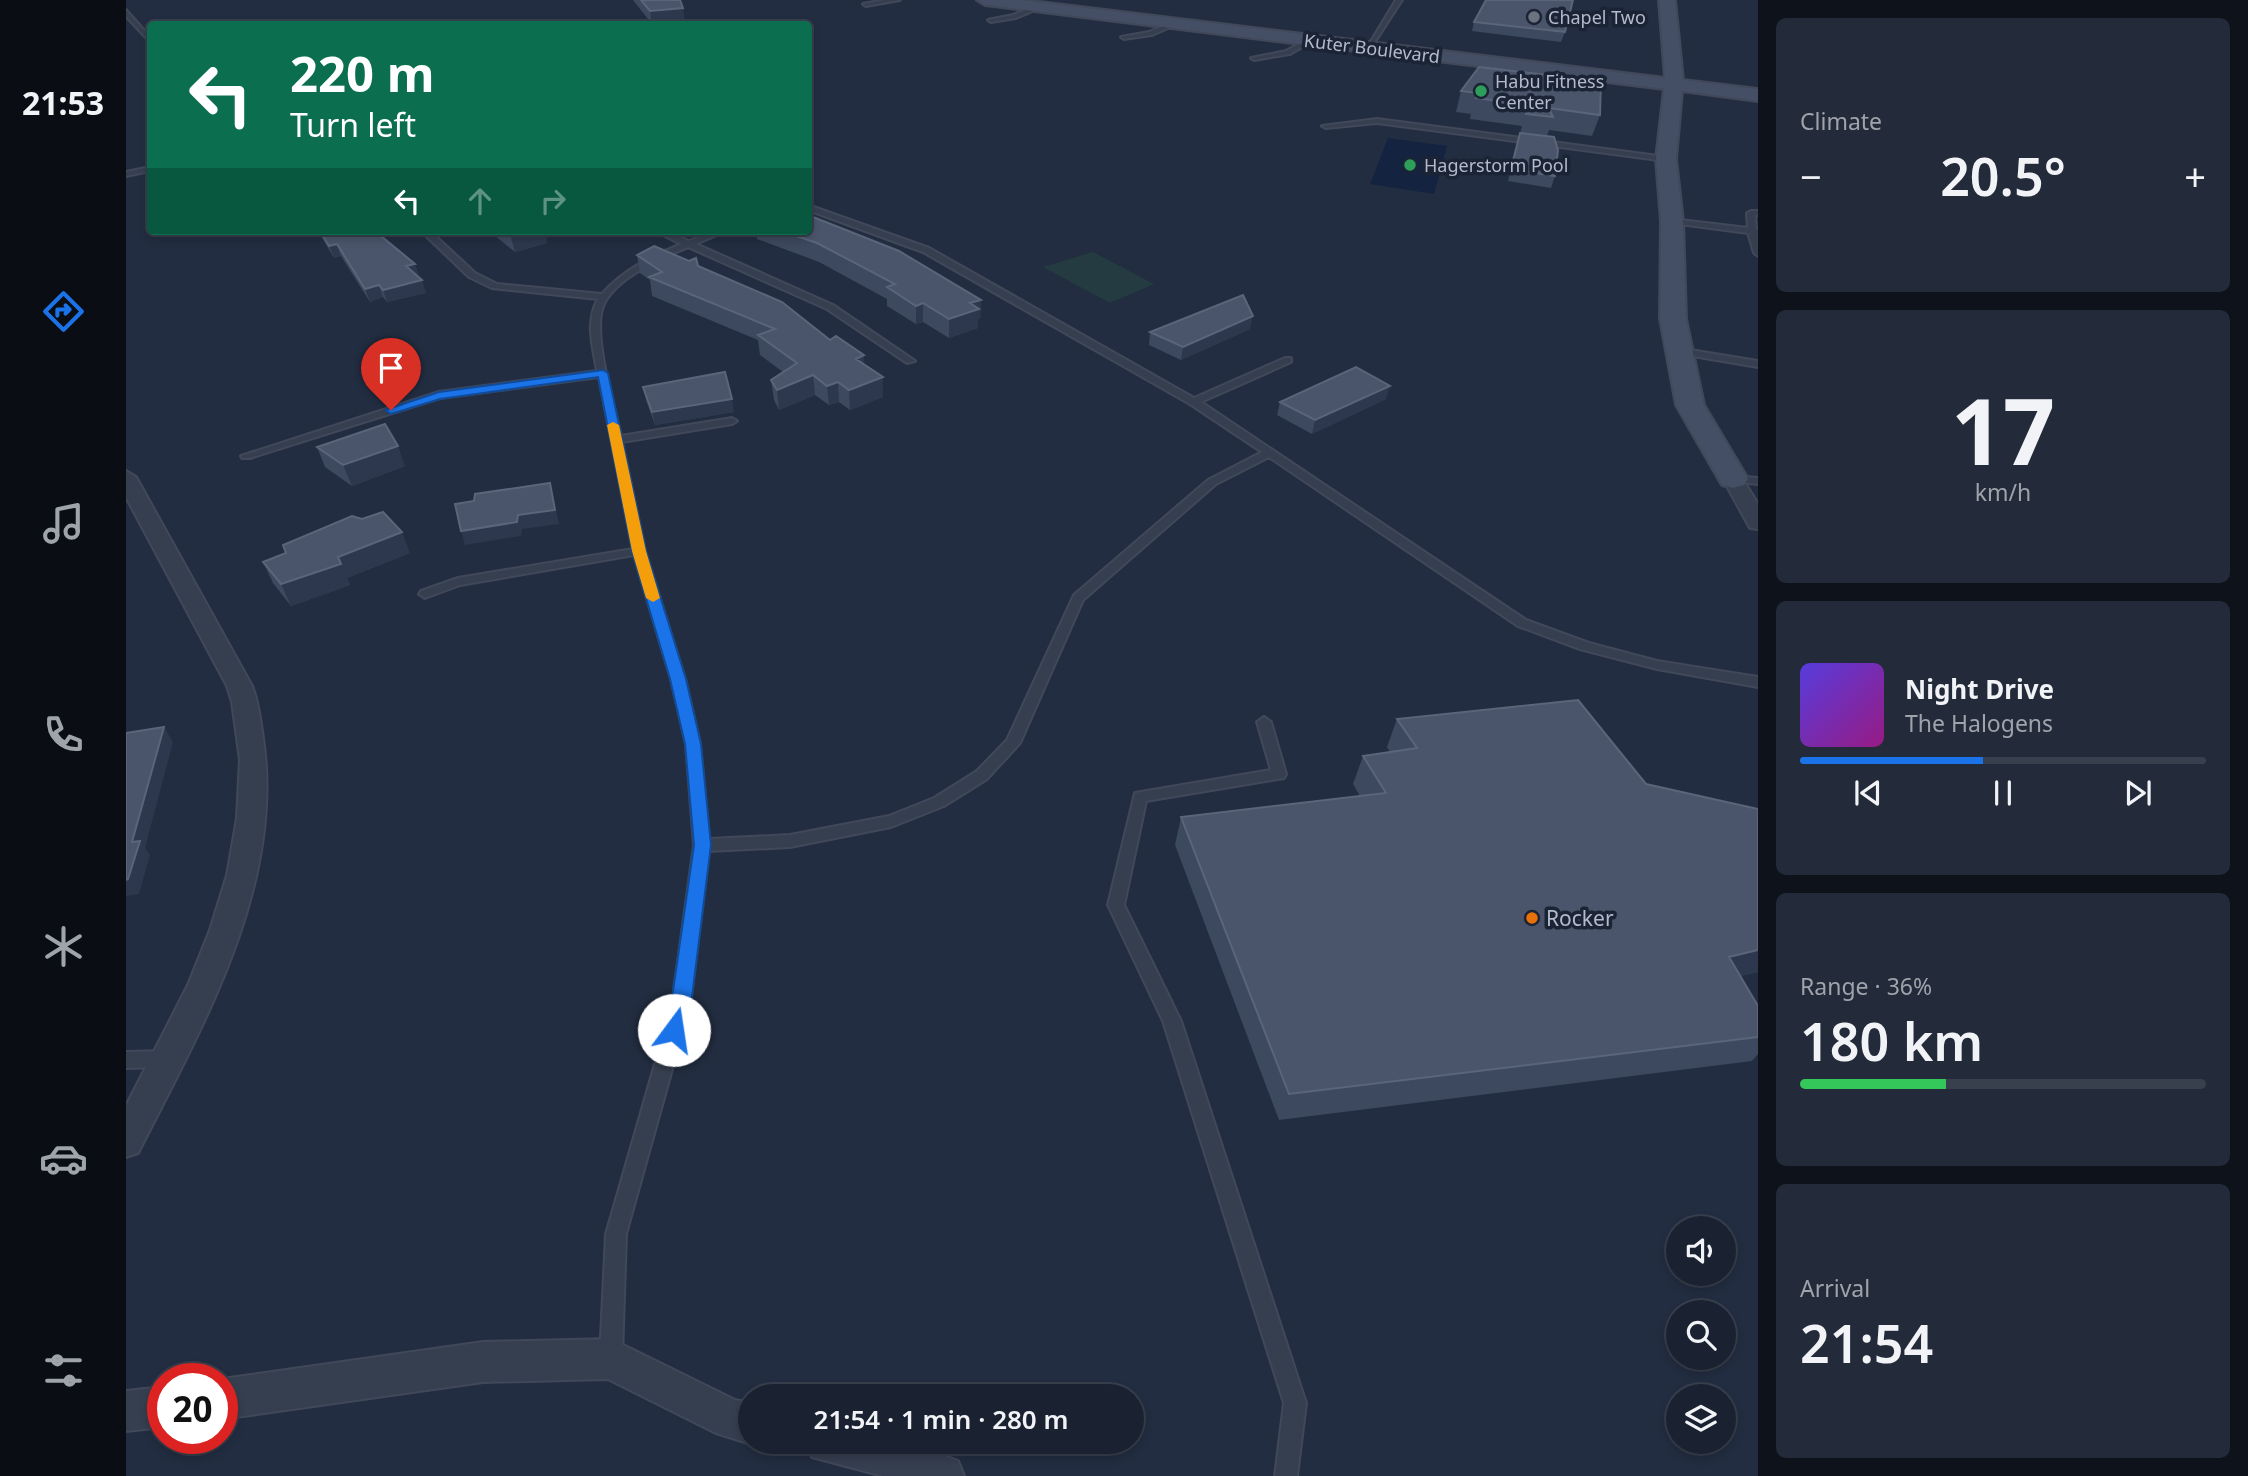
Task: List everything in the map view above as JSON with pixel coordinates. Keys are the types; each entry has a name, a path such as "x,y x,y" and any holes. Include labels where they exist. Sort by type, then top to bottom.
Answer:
{"street":[{"name":"Kuter Boulevard","path":"985,0 1758,95"},
{"path":"1667,0 1674,85 1666,159 1672,221 1673,319 1678,351 1690,405 1758,523"},
{"path":"126,477 245,700 253,776 242,875 225,933 168,1059 126,1142"},
{"path":"238,1397 483,1362 611,1359 738,1421"},
{"path":"126,1411 147,1409"},
{"path":"878,1454 943,1476"}],"lane":[{"path":"866,4 897,0"},
{"path":"1369,47 1399,0"},
{"path":"991,20 1014,17 1038,6"},
{"path":"126,12 147,36"},
{"path":"1124,37 1150,34 1175,23"},
{"path":"1254,58 1288,53 1310,40"},
{"path":"1326,126 1377,121 1666,159"},
{"path":"126,174 147,170"},
{"path":"812,208 926,250 1194,402 1267,454 1522,623 1585,646 1657,664 1758,682"},
{"path":"1758,213 1751,214 1758,253"},
{"path":"1672,221 1755,231"},
{"path":"430,235 482,281 506,287 604,297"},
{"path":"669,235 830,307 910,361"},
{"path":"611,1359 616,1234 681,1005 702,845 693,744 678,679 639,551 603,373 595,316 604,297 643,267 712,235"},
{"path":"1678,351 1758,364"},
{"path":"1194,402 1288,360"},
{"path":"246,456 439,395 603,373"},
{"path":"616,440 732,421"},
{"path":"702,845 790,841 891,821 939,803 982,775 1013,743 1078,598 1212,482 1267,454"},
{"path":"1733,479 1758,481"},
{"path":"425,594 458,582 639,551"},
{"path":"1264,722 1279,774 1140,797 1116,905 1172,1021 1295,1403 1286,1476"},
{"path":"126,1060 168,1059"}],"green space":[{"path":"1093,252 1154,284 1110,303 1043,267"}],"water":[{"name":"Hagerstorm Pool","path":"1388,138 1447,146 1434,194 1370,184"}],"building":[{"path":"641,0 680,0 683,8 650,11"},
{"path":"1486,0 1573,0 1565,32 1474,22"},
{"path":"1479,67 1601,81 1600,115 1549,108 1553,117 1526,114 1528,105 1476,98 1478,93 1461,91"},
{"path":"1520,133 1554,137 1558,150 1555,176 1511,169"},
{"path":"812,217 899,251 981,300 970,303 979,309 949,319 923,303 916,306 887,287 895,284 817,243 794,235 812,235"},
{"path":"322,235 380,235 415,264 406,266 422,280 383,290 379,285 365,289 337,244 329,246"},
{"path":"654,246 689,261 696,258 698,266 782,302 830,340 836,336 864,355 856,359 883,377 849,390 838,382 827,386 813,375 777,390 771,380 797,363 758,335 775,329 649,277 662,272 637,255"},
{"path":"1243,295 1253,316 1183,347 1150,332"},
{"path":"1356,367 1390,386 1315,420 1280,402"},
{"path":"725,372 732,399 652,412 643,387"},
{"path":"385,424 398,446 343,465 317,447"},
{"path":"550,483 555,510 518,515 517,522 461,531 455,504 474,501 475,494"},
{"path":"383,512 402,532 338,557 341,564 281,584 263,562 286,553 283,545 352,516 362,519"},
{"path":"1578,700 1646,784 1758,809 1758,950 1729,957 1758,1006 1758,1037 1289,1094 1181,817 1386,793 1363,756 1417,748 1397,719"},
{"path":"164,727 132,842 140,841 126,880 126,733"}],"slow traffic":[{"path":"613,425 639,551 653,598"}],"place":[{"name":"Chapel Two","path":"1534,17"},
{"name":"Habu Fitness Center","path":"1481,91"},
{"name":"Hagerstorm Pool","path":"1410,165"},
{"name":"Rocker","path":"1532,918"}],"route":[{"path":"391,410 439,395 603,373 639,551 678,679 693,744 702,845 681,1005 674,1030"}]}
